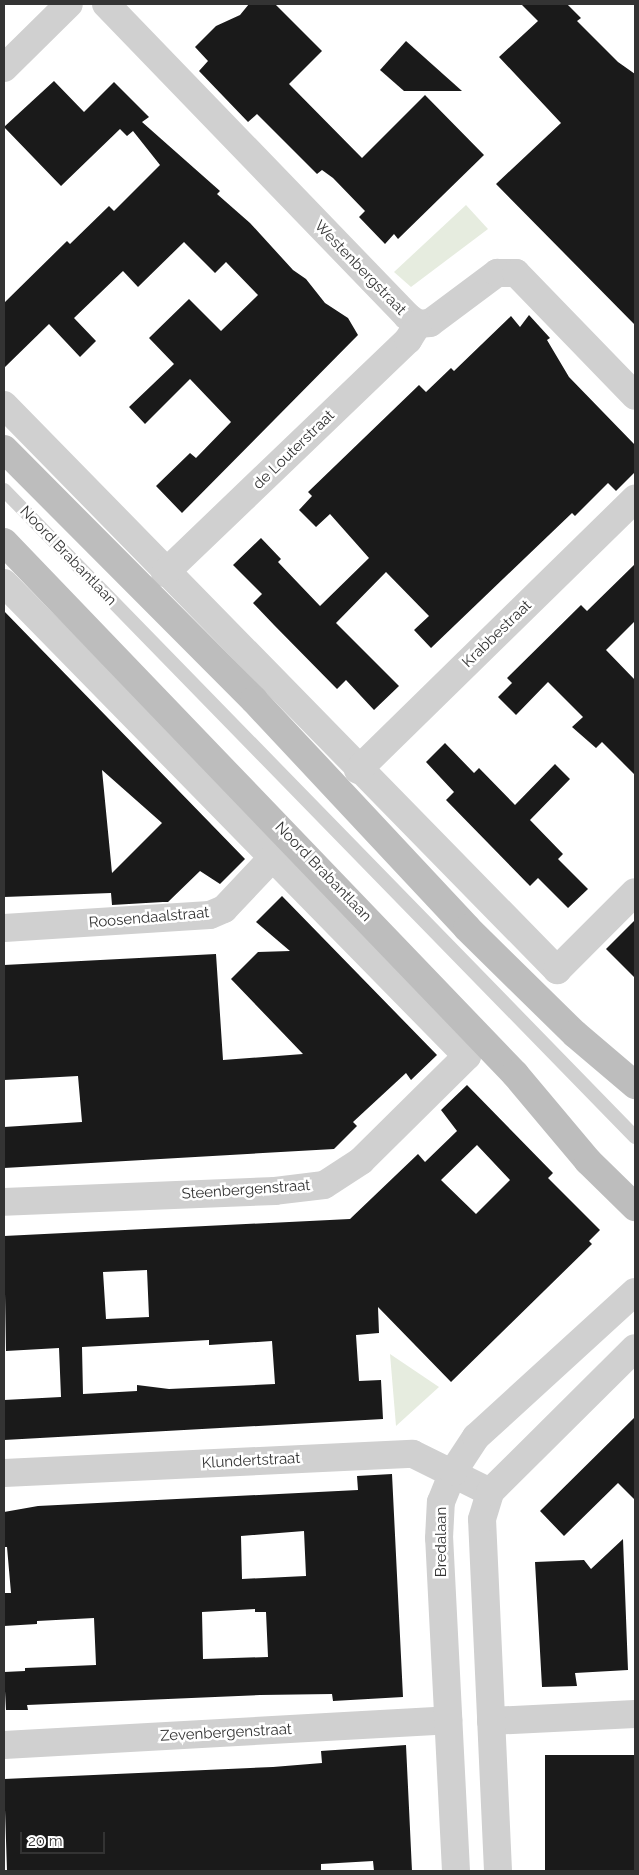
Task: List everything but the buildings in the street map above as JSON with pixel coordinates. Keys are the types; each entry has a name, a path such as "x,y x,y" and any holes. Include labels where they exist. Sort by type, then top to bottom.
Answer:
{"main road":[{"name":"Noord Brabantlaan","path":"4,449 254,700 474,934 575,1034 635,1085"},
{"name":"Noord Brabantlaan","path":"4,542 508,1067 588,1161 635,1207"}],"street":[{"path":"4,68 68,4"},
{"name":"Westenbergstraat","path":"106,4 406,316 418,324 430,323 497,273 516,273 635,396"},
{"name":"de Louterstraat","path":"165,573 408,340 418,324"},
{"path":"4,405 165,573 557,970 635,892"},
{"name":"Krabbestraat","path":"358,770 635,499"},
{"name":"Noord Brabantlaan","path":"4,583 467,1056"},
{"name":"Roosendaalstraat","path":"4,928 210,915 224,909 272,858"},
{"name":"Steenbergenstraat","path":"4,1202 275,1191 324,1185 361,1161 467,1056"},
{"name":"Bredalaan","path":"456,1871 439,1538 441,1502 454,1472 476,1437 635,1292"},
{"path":"498,1871 480,1544 482,1518 490,1492 635,1348"},
{"name":"Klundertstraat","path":"4,1473 414,1454 454,1472 490,1492"},
{"path":"491,1720 635,1714"},
{"name":"Zevenbergenstraat","path":"4,1745 448,1720"}],"lane":[{"name":"Noord Brabantlaan","path":"4,490 635,1137"}],"shaded area":[{"path":"466,205 488,229 411,287 394,272"},
{"path":"390,1354 439,1387 396,1426"}]}
